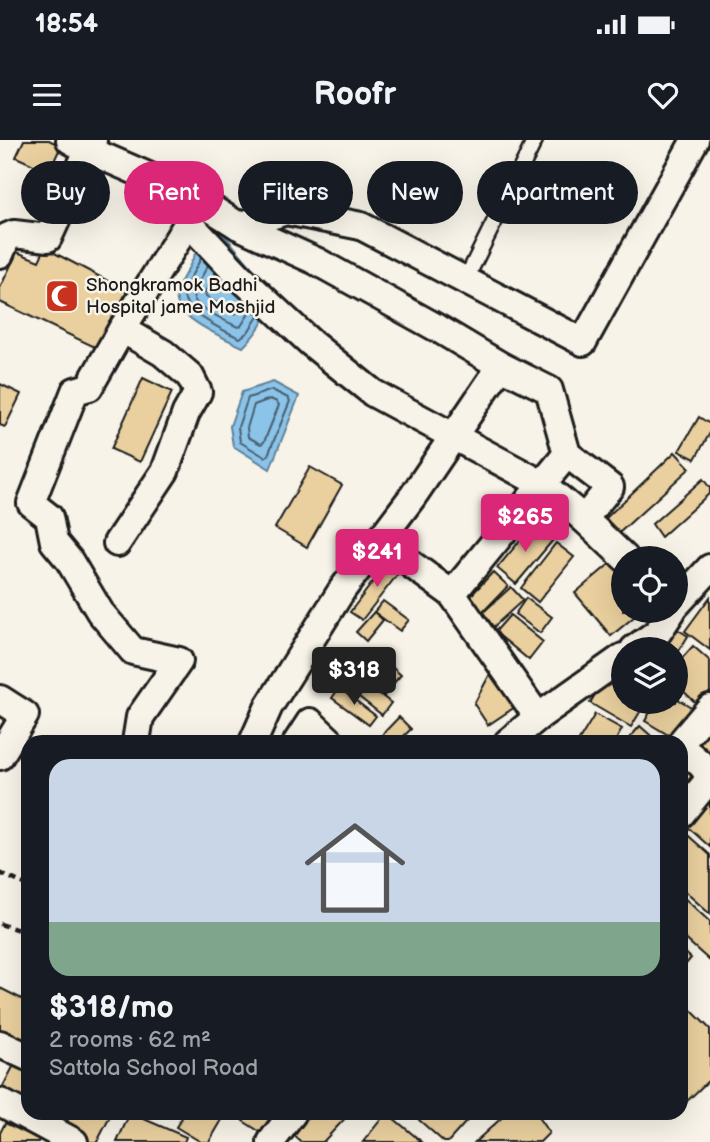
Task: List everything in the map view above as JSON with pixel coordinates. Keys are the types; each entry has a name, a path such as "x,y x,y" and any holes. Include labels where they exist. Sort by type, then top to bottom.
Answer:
{"street":[{"path":"239,226 286,211 362,226 583,342 695,140"},
{"path":"0,254 7,237 14,234 48,238 84,144 124,163"},
{"path":"224,221 316,261 501,366 549,390 567,454 610,487 583,519"},
{"path":"137,735 140,717 179,661 133,651 100,612 69,560 54,542 49,517 31,503 75,391 89,387 187,224"},
{"path":"202,224 239,276 311,343 362,385 542,485 612,546"},
{"path":"117,543 165,471 186,413 198,392 190,376 163,353 122,329"},
{"path":"256,735 269,706 342,590 413,496 501,366"},
{"path":"452,594 567,454"},
{"path":"379,541 452,594 538,717"},
{"path":"688,593 710,568"},
{"path":"651,637 664,623"},
{"path":"517,735 611,665"},
{"path":"0,699 25,715 0,756"},
{"path":"686,735 710,708"},
{"path":"302,735 310,722 324,735"},
{"path":"688,754 707,771 708,776 707,782 688,805"},
{"path":"0,1044 21,1054"},
{"path":"0,1102 21,1113"},
{"path":"33,1120 74,1142"},
{"path":"271,1142 288,1120"}],"lane":[{"path":"465,281 535,140"}],"path":[{"path":"0,873 21,883"},
{"path":"0,923 21,930"}],"water":[{"path":"216,225 277,294 267,315 243,347 195,322 180,308 177,301 178,287 198,248 207,233"},
{"path":"273,382 299,396 270,469 233,446 230,426 242,392"}],"building":[{"path":"24,140 49,140 61,146 54,161 25,161 16,157"},
{"name":"Shongkramok Badhi Hospital jame Moshjid","path":"45,248 127,291 99,349 0,302 0,288 17,252 39,261"},
{"path":"143,378 172,392 140,462 111,449"},
{"path":"0,384 21,394 5,427 0,425"},
{"path":"699,417 710,424 710,433 695,459 679,451"},
{"path":"675,452 690,468 618,534 606,518"},
{"path":"310,467 342,485 307,547 275,528"},
{"path":"703,479 710,488 710,493 661,537 652,524"},
{"path":"534,524 553,540 516,584 497,568"},
{"path":"556,543 574,557 538,602 521,588"},
{"path":"392,557 404,566 362,620 350,612"},
{"path":"611,563 611,623 627,623 611,636 575,593"},
{"path":"493,572 508,586 478,617 464,603"},
{"path":"511,587 523,600 490,630 478,617"},
{"path":"710,597 710,650 685,631"},
{"path":"526,598 552,617 540,633 515,614"},
{"path":"383,601 409,620 400,631 374,612"},
{"path":"374,612 383,620 366,641 356,632"},
{"path":"510,615 543,642 529,660 495,632"},
{"path":"669,624 688,636 687,637 661,637"},
{"path":"693,646 710,661 710,692 698,705 688,695 688,652"},
{"path":"373,650 401,675 391,686 363,660"},
{"path":"361,663 391,687 384,696 354,671"},
{"path":"491,672 515,707 488,725 474,704"},
{"path":"354,674 391,703 382,715 345,686"},
{"path":"605,678 611,681 611,714 639,714 631,727 590,703"},
{"path":"339,688 376,716 369,725 332,698"},
{"path":"688,705 693,708 677,735 668,735 645,721 649,714 688,714"},
{"path":"595,714 622,729 619,735 582,735"},
{"path":"399,717 411,729 405,735 382,735"},
{"path":"640,726 650,735 632,735"},
{"path":"710,726 710,758 689,746"},
{"path":"688,768 694,774 688,780"},
{"path":"710,786 710,847 688,827 688,813"},
{"path":"688,835 710,855 710,914 688,894"},
{"path":"688,902 710,922 710,961 688,941"},
{"path":"0,988 21,998 21,1045 0,1039"},
{"path":"688,1007 710,1029 710,1079 688,1100"},
{"path":"15,1063 21,1066 21,1112 0,1101 0,1092"},
{"path":"36,1120 51,1120 48,1126"},
{"path":"68,1120 108,1120 97,1142 80,1142 62,1132"},
{"path":"127,1120 146,1120 186,1137 184,1142 117,1142"},
{"path":"180,1120 222,1120 209,1142 201,1142 176,1127"},
{"path":"244,1120 275,1120 265,1135"},
{"path":"295,1120 343,1120 323,1142 301,1142 287,1129"},
{"path":"380,1120 395,1120 422,1142 363,1142"},
{"path":"419,1120 468,1120 448,1142 444,1142"},
{"path":"499,1120 540,1120 549,1133 540,1142 475,1142"},
{"path":"5,1123 39,1139 38,1142 0,1142 0,1133"}],"place":[{"name":"Shongkramok Badhi Hospital jame Moshjid","path":"62,296"}]}
